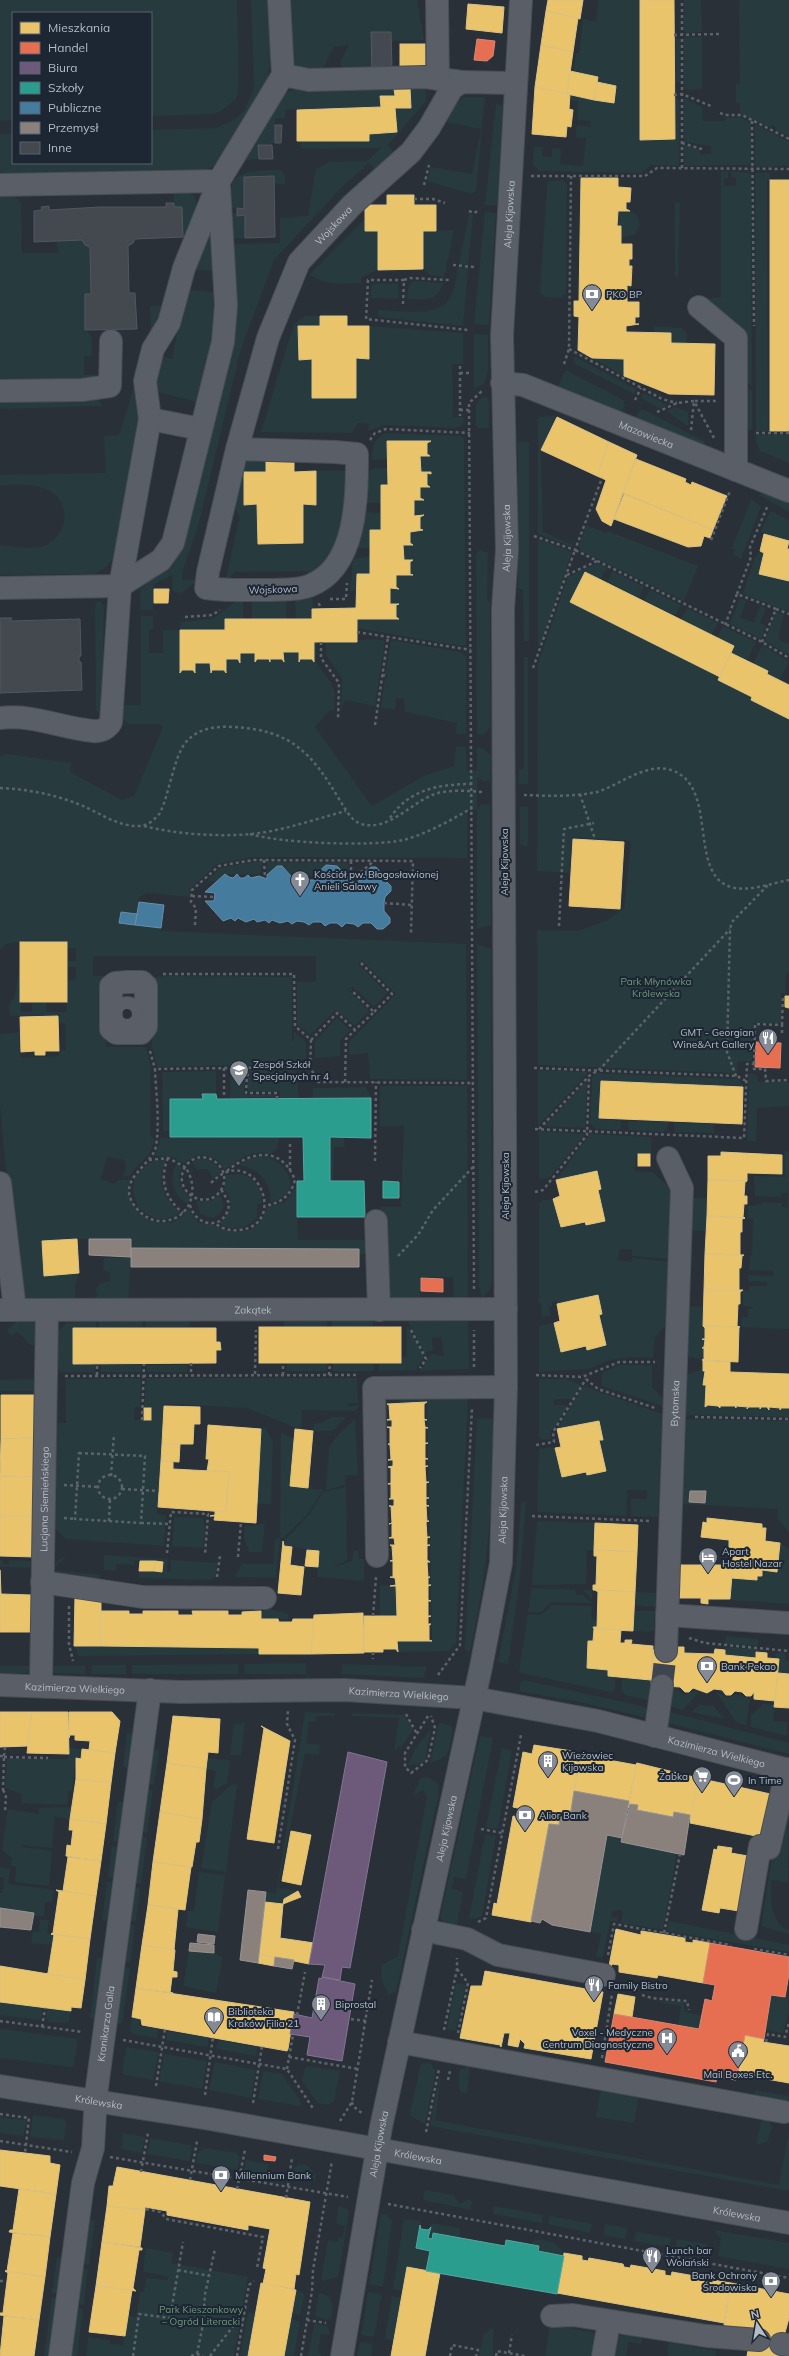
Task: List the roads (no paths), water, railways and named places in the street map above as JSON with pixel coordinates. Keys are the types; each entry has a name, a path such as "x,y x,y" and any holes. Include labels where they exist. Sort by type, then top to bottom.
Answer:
{"street":[{"path":"0,718 45,720 94,731 109,726 111,722 120,586 150,420 150,407 144,387 153,349 169,323 184,268 219,180 283,75 279,0"},
{"path":"437,0 438,79"},
{"name":"Aleja Kijowska","path":"342,2356 376,2149 474,1698 501,1562 506,1387 503,609 507,550 502,335 515,83 521,0"},
{"path":"283,75 309,80 425,77 462,82 515,83"},
{"name":"Wojskowa","path":"237,449 357,454 357,474 349,535 337,565 327,577 310,586 297,589 226,591 206,588 208,572 237,449 268,338 295,270 306,253 352,205 411,152 429,128 448,92 462,82"},
{"path":"0,185 219,180"},
{"path":"0,588 120,586 161,560 173,543 223,342 226,305 219,180"},
{"path":"699,307 736,338 736,470"},
{"path":"0,391 82,390 110,386 112,341"},
{"name":"Mazowiecka","path":"502,383 523,385 789,491"},
{"path":"150,420 201,429"},
{"name":"Bytomska","path":"666,1651 682,1188 668,1158"},
{"path":"0,1183 7,1310"},
{"path":"376,1221 379,1310"},
{"name":"Zakątek","path":"7,1310 47,1312 506,1309"},
{"name":"Lucjana Siemieńskiego","path":"40,1686 47,1312"},
{"path":"377,1556 374,1388 506,1387"},
{"path":"42,1582 143,1597 264,1598"},
{"path":"667,1622 789,1623"},
{"name":"Kazimierza Wielkiego","path":"0,1685 237,1692 345,1690 474,1698 574,1716 788,1769"},
{"path":"655,1736 662,1686"},
{"name":"Kronikarza Galla","path":"60,2356 83,2183 95,2136 95,2100 150,1690"},
{"path":"743,1941 760,1846 769,1848 788,1769"},
{"path":"423,1930 467,1939 498,1956 609,1982"},
{"path":"399,2042 784,2112"},
{"name":"Królewska","path":"0,2086 95,2100 789,2223"},
{"path":"552,2316 573,2315 609,2322 627,2323 707,2336 759,2340"},
{"path":"603,2356 609,2322"}],"tunnel":[{"path":"662,1686 666,1651"}],"place":[{"name":"PKO BP","path":"592,311"},
{"name":"Kościół pw. Błogosławionej Anieli Salawy","path":"300,897"},
{"name":"GMT - Georgian Wine&Art Gallery","path":"768,1055"},
{"name":"Zespół Szkół Specjalnych nr 4","path":"239,1087"},
{"name":"Apart Hostel Nazar","path":"708,1574"},
{"name":"Bank Pekao","path":"707,1683"},
{"name":"Wieżowiec Kijowska","path":"548,1778"},
{"name":"Żabka","path":"702,1793"},
{"name":"In Time","path":"734,1797"},
{"name":"Alior Bank","path":"525,1832"},
{"name":"Family Bistro","path":"594,2002"},
{"name":"Biprostal","path":"321,2021"},
{"name":"Biblioteka Kraków Filia 21","path":"214,2034"},
{"name":"Voxel - Medyczne Centrum Diagnostyczne","path":"667,2055"},
{"name":"Mail Boxes Etc.","path":"738,2068"},
{"name":"Millennium Bank","path":"221,2192"},
{"name":"Lunch bar Wolański","path":"652,2273"},
{"name":"Bank Ochrony Środowiska","path":"771,2298"}],"park label":[{"name":"Park Młynówka Królewska","path":"656,986"},
{"name":"Park Kieszonkowy – Ogród Literacki","path":"201,2314"}]}
